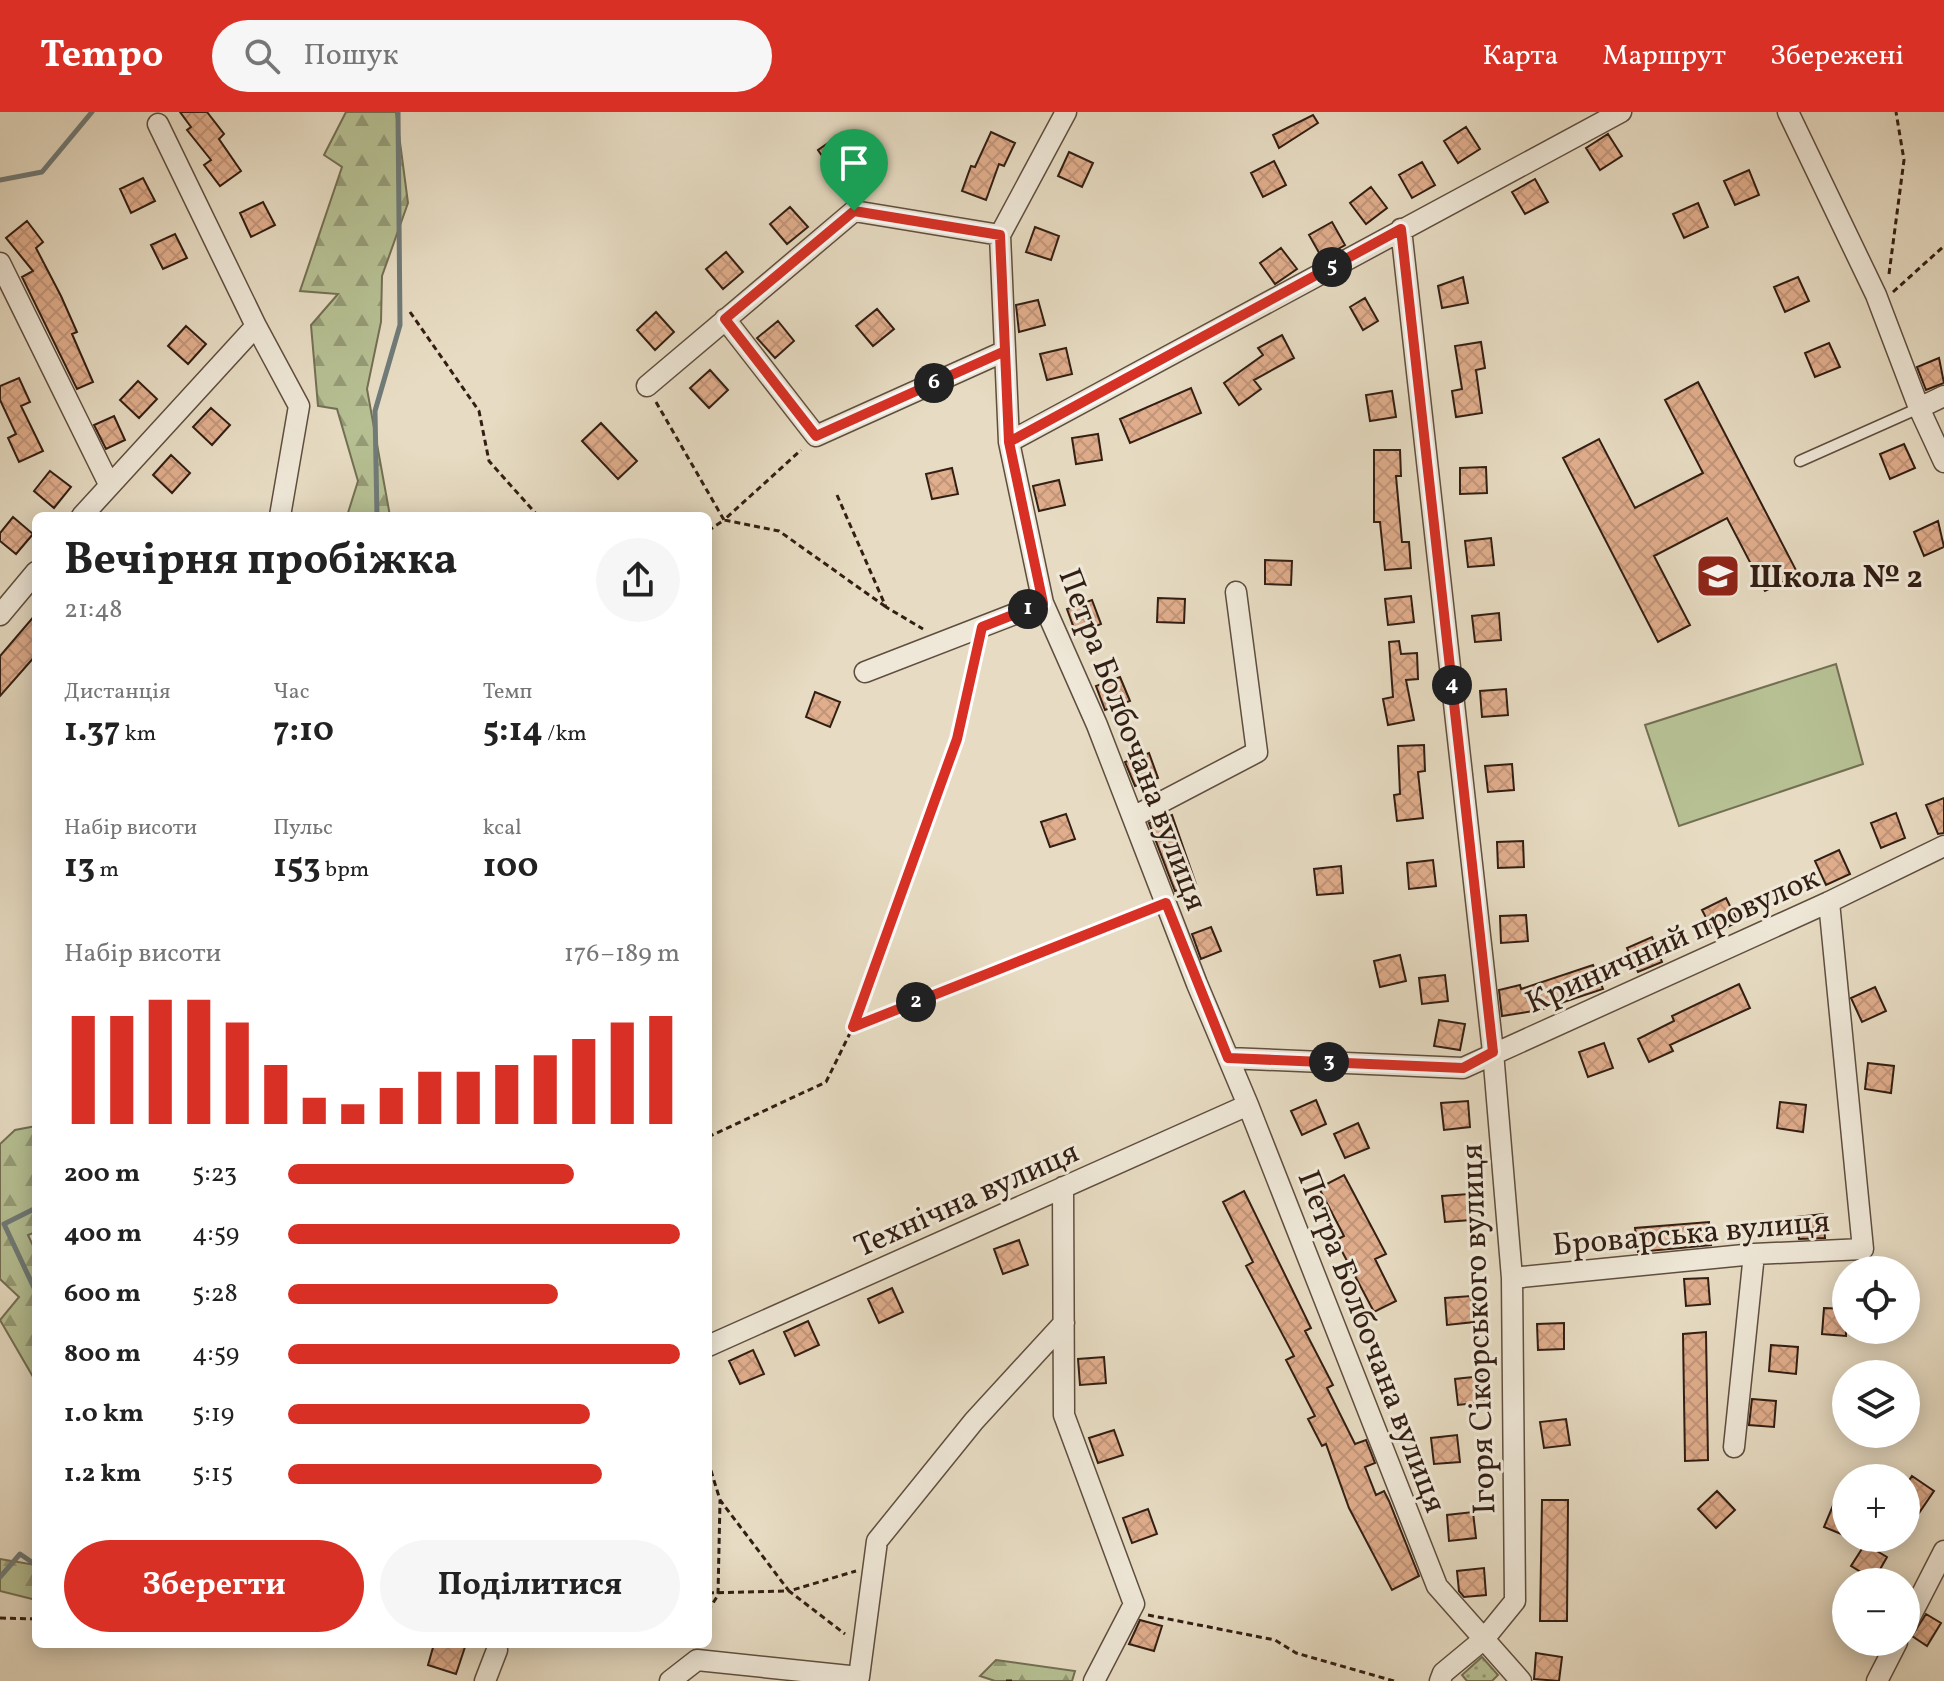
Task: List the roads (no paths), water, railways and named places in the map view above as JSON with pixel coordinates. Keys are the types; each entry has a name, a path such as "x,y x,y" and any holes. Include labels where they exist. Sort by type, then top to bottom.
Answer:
{"street":[{"path":"647,386 854,211 1000,235 1066,112"},
{"path":"1009,442 1621,112"},
{"path":"1788,112 1881,308 1919,408 1944,462"},
{"path":"158,124 256,326 299,406 281,512"},
{"name":"Ігоря Сікорського вулиця","path":"1401,229 1493,1052 1512,1278 1515,1601 1484,1639 1443,1673 1440,1681"},
{"name":"Петра Болбочана вулиця","path":"1000,235 1009,442 1043,603 1097,725 1437,1586 1521,1681"},
{"path":"0,263 109,484"},
{"path":"725,319 816,436 1005,351"},
{"path":"85,512 256,326"},
{"path":"1919,408 1944,396"},
{"path":"0,615 32,577"},
{"path":"1133,817 1257,752 1236,592"},
{"path":"865,672 1043,603"},
{"name":"Криничний провулок","path":"1228,1058 1463,1068 1829,902 1944,846"},
{"name":"Броварська вулиця","path":"1512,1278 1754,1254 1863,1249 1829,902"},
{"name":"Технічна вулиця","path":"712,1344 1248,1105"},
{"path":"1063,1187 1064,1415 1133,1608 1094,1681"},
{"path":"1734,1447 1754,1254"},
{"path":"670,1681 697,1660 859,1677 877,1541 974,1421 1064,1323"},
{"path":"1920,1598 1944,1551"},
{"path":"485,1681 497,1650"},
{"path":"1877,1681 1890,1656"}],"lane":[{"path":"1800,461 1919,408"}],"waterway":[{"path":"0,180 42,172 92,112"},
{"path":"377,512 375,411 400,325 398,112"},
{"path":"32,1210 4,1224 32,1284"},
{"path":"0,1577 20,1554 32,1562"}],"place":[{"name":"Школа № 2","path":"1718,576"}]}
